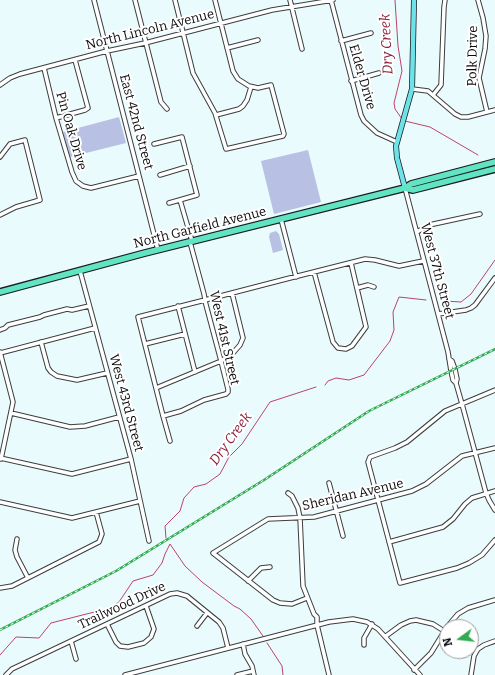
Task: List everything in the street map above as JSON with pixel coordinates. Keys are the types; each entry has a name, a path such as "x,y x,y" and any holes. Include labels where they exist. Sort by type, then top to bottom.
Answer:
{"highway":[{"name":"North Garfield Avenue","path":"0,292 158,250 405,188 411,184 495,162"},
{"name":"North Garfield Avenue","path":"405,188 413,190 495,169"}],"main road":[{"path":"405,188 397,158 396,142 412,88 414,0"}],"street":[{"name":"East 42nd Street","path":"94,0 158,250"},
{"path":"135,0 145,43 162,102 167,109"},
{"path":"175,0 193,73 216,115 226,149 284,136 271,85 258,88 251,87 242,82 236,75 227,48 215,0"},
{"path":"290,0 302,49"},
{"name":"North Lincoln Avenue","path":"0,85 15,76 107,51 145,43 272,10 331,0"},
{"name":"Elder Drive","path":"331,0 357,106 364,121 377,133 396,142"},
{"path":"433,95 441,85 445,0"},
{"name":"Polk Drive","path":"478,0 486,36 479,78 487,112"},
{"path":"341,41 371,33"},
{"path":"227,48 258,40"},
{"path":"56,118 88,108 75,60"},
{"name":"Pin Oak Drive","path":"44,68 56,118 76,181 80,185 88,188 94,188 139,176"},
{"path":"351,81 379,73"},
{"path":"216,115 238,109 243,106 247,100 251,87"},
{"path":"412,88 425,90 455,114 461,117 468,117 495,110"},
{"path":"154,144 182,137 190,166 197,195 169,203"},
{"path":"0,157 10,144 25,140 40,200 16,207 0,215"},
{"path":"160,174 190,166"},
{"name":"West 37th Street","path":"405,188 450,359 455,369 457,379 456,383 486,493 495,510"},
{"name":"West 41st Street","path":"163,416 181,411 204,400 226,394 228,392 180,200"},
{"path":"417,232 429,225 480,214"},
{"path":"281,219 296,277"},
{"path":"170,441 138,317 370,259 399,266 423,261"},
{"path":"314,272 332,340 340,349 346,349 352,346 366,327 350,263"},
{"name":"West 43rd Street","path":"80,271 131,459 150,541"},
{"path":"438,314 466,310 476,305 495,278"},
{"path":"357,288 368,285 374,287"},
{"path":"156,388 221,361 233,353 240,345 243,338 232,293"},
{"path":"0,330 8,325 44,315 89,306"},
{"path":"178,306 195,372"},
{"path":"96,328 0,352 13,399 1,459 72,474 131,459"},
{"path":"145,344 185,334"},
{"path":"41,342 48,368 57,376 77,380 107,373"},
{"path":"494,543 477,559 465,565 400,583 368,459 402,446 445,411 495,390"},
{"path":"11,413 70,427 85,426 119,417"},
{"name":"Sheridan Avenue","path":"248,582 213,554 266,520 271,518 314,517 412,491 422,486 462,456 495,448"},
{"path":"329,483 343,536"},
{"path":"389,542 443,527 453,520 468,500 476,495 495,491"},
{"path":"288,493 292,496 298,508 300,518 302,582 307,598 316,617 329,675"},
{"path":"0,502 72,518 140,501"},
{"path":"0,588 12,586 100,541 102,534 96,512"},
{"path":"17,539 16,550 28,578"},
{"path":"270,567 261,568 248,582 270,598 280,603 292,604 307,598"},
{"name":"Trailwood Drive","path":"6,675 12,669 170,594 177,593 187,596 221,624 228,648"},
{"path":"453,619 462,611 472,606 495,600"},
{"path":"107,624 116,642 120,646 128,647 144,643 151,637 154,629 146,606"},
{"path":"197,626 207,613"},
{"path":"125,675 317,625 353,618 372,624 386,636 414,670 420,675"},
{"path":"386,636 406,622 416,620 433,624 439,628"},
{"path":"364,645 364,638 372,624"},
{"path":"414,670 432,653 439,640"},
{"path":"72,641 76,659"},
{"path":"471,675 474,656 478,649 495,641"},
{"path":"237,675 254,673 246,656 243,644"}],"shaded area":[{"path":"119,117 126,143 70,157 63,132"},
{"path":"308,150 321,202 274,214 261,161"},
{"path":"276,231 279,234 283,250 273,253 269,237 270,233"}],"waterway":[{"name":"Dry Creek","path":"395,0 398,46 402,71 394,103 395,109 402,119"},
{"name":"Dry Creek","path":"405,121 430,127 478,155"},
{"name":"Dry Creek","path":"444,301 461,302 471,294 495,260"},
{"name":"Dry Creek","path":"325,385 328,381 336,378 349,380 364,375 390,341 394,330 393,312 399,297 426,300"},
{"name":"Dry Creek","path":"166,538 165,526 180,511 184,498 194,487 206,484 220,474 229,457 242,444 270,402 316,387"},
{"path":"0,655 16,637 39,638 51,623 110,608 119,602 133,581 153,575 162,563 170,544 185,566 202,582 240,609 251,619 263,636"},
{"name":"Dry Creek","path":"267,643 282,666 283,675"}],"railway":[{"path":"0,630 116,571 264,480 369,411 495,349"}]}
